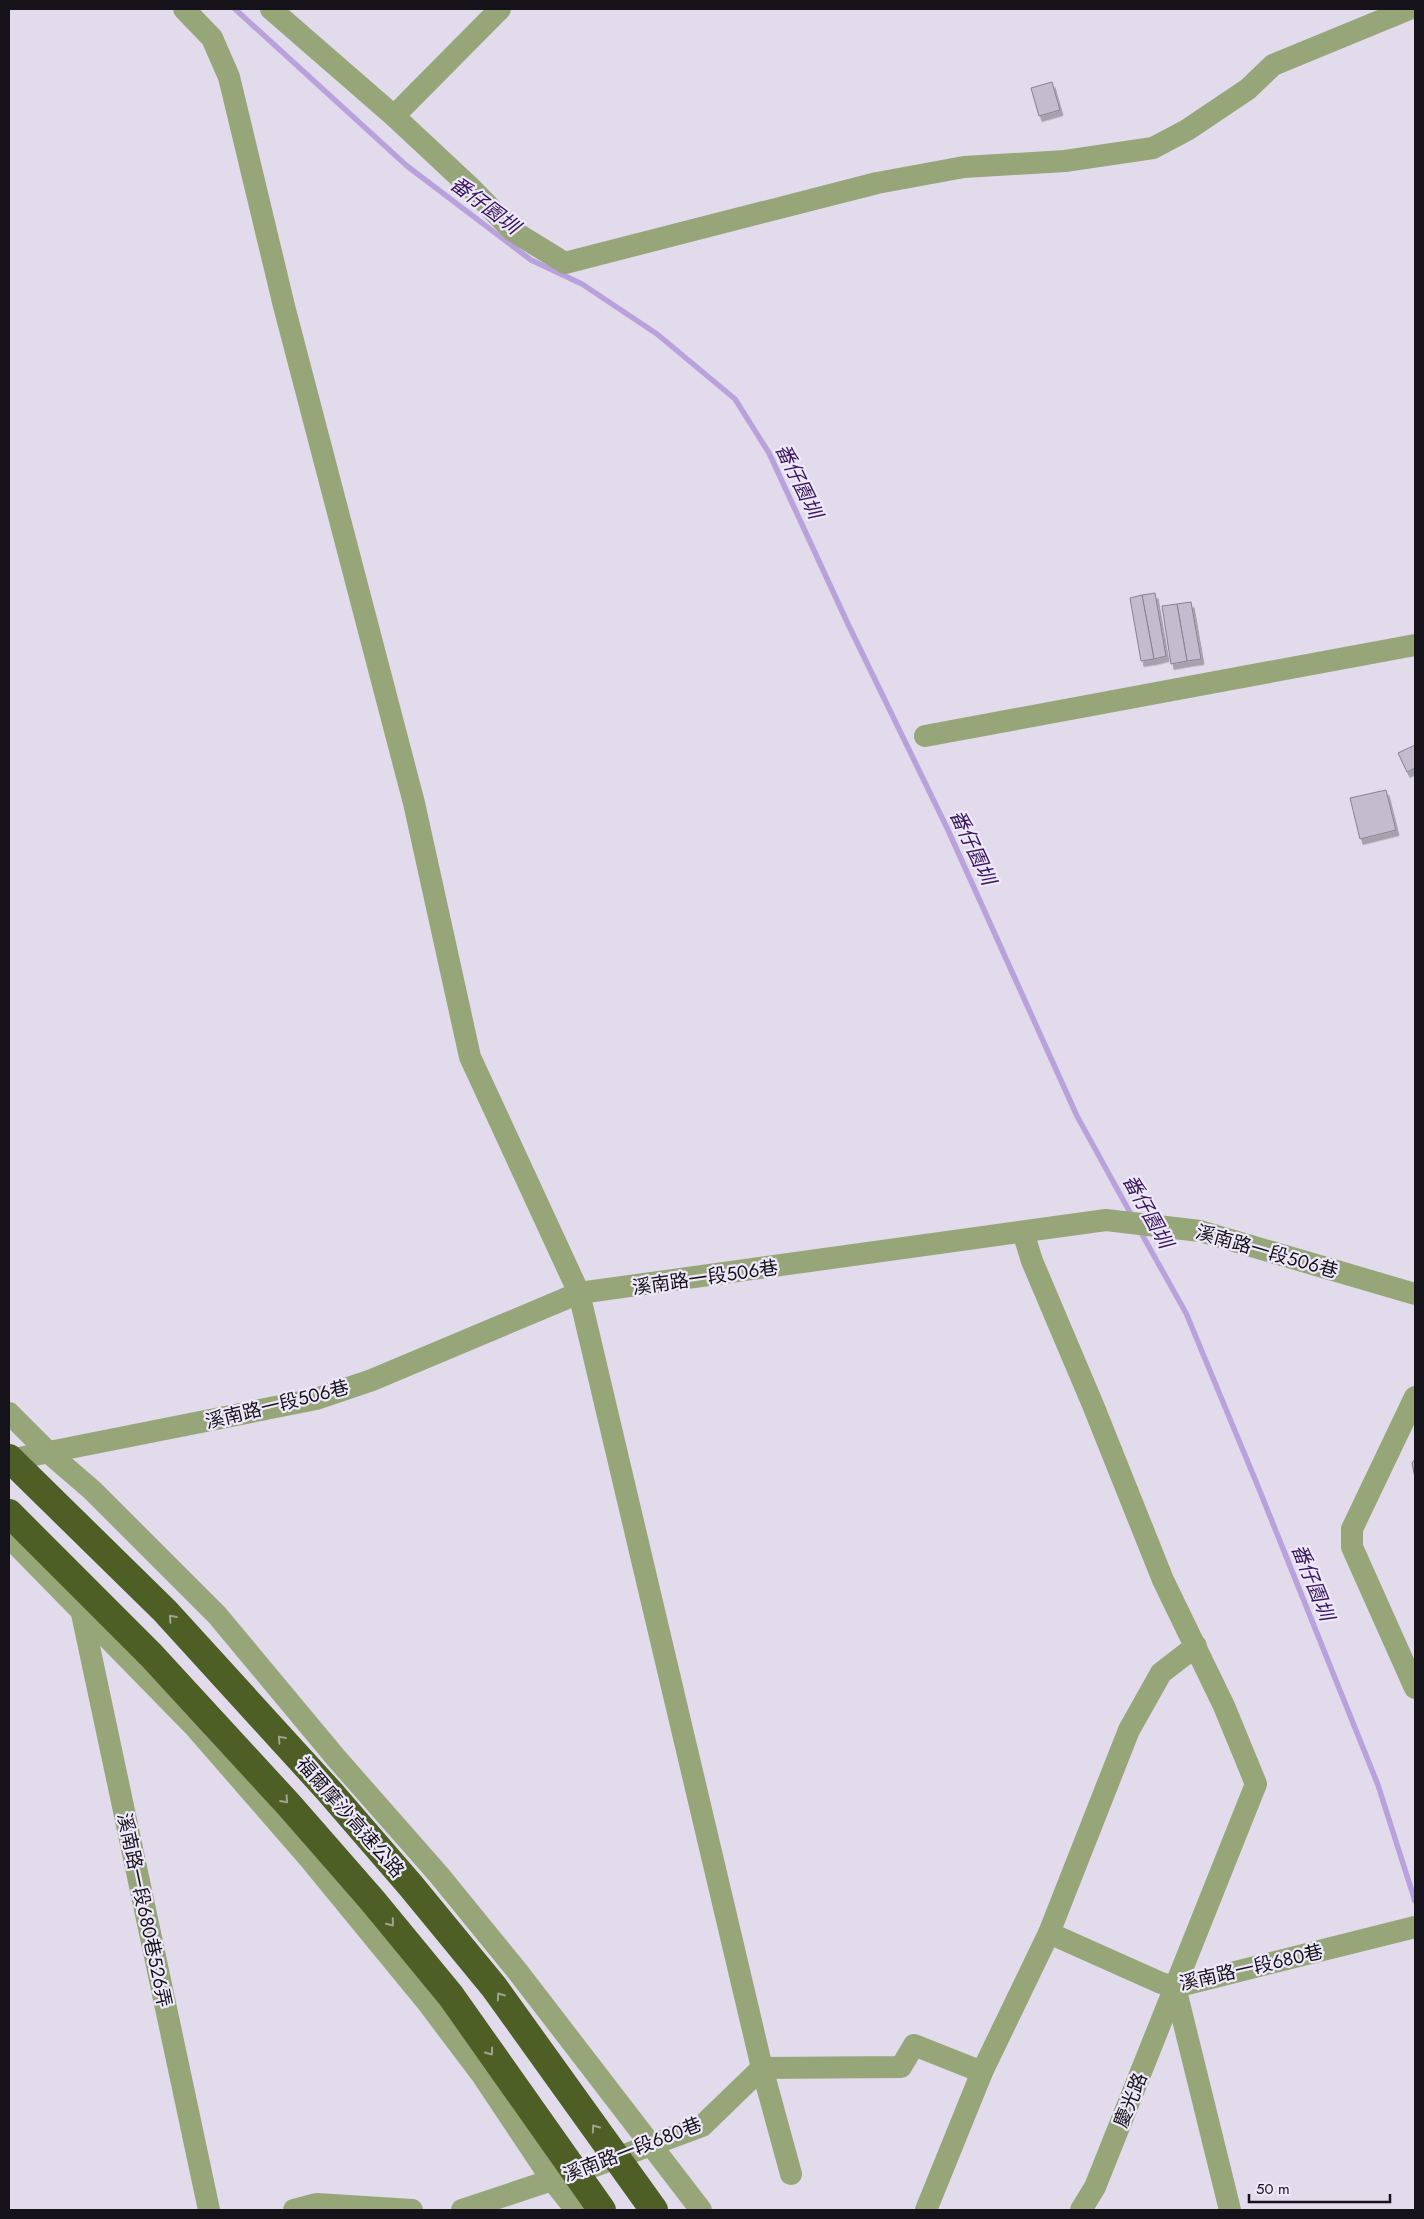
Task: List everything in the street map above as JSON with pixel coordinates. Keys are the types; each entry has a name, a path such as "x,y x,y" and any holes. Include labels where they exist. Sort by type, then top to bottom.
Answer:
{"highway":[{"name":"福爾摩沙高速公路","path":"9,1459 165,1610 329,1791 412,1886 494,1987 654,2210"},
{"name":"福爾摩沙高速公路","path":"9,1513 151,1655 289,1805 372,1900 451,1996 602,2210"}],"street":[{"path":"184,9 212,38 229,77 284,306 414,803 470,1057 579,1293 762,2068 791,2174"},
{"path":"271,9 394,116 470,187 513,231 565,264 877,183 964,167 1064,161 1153,148 1187,130 1240,95 1273,65 1409,9"},
{"path":"394,116 490,12"},
{"path":"925,736 1415,645"},
{"name":"溪南路一段506巷","path":"9,1459 316,1399 372,1380 579,1293 1106,1220 1200,1231 1415,1294"},
{"name":"慶光路","path":"1023,1232 1032,1261 1093,1405 1163,1580 1224,1706 1256,1784 1096,2187 1080,2210"},
{"path":"1415,1397 1352,1529 1352,1547 1415,1688"},
{"path":"9,1413 92,1490 217,1615 337,1759 439,1875 518,1972 701,2210"},
{"path":"9,1537 194,1726 308,1857 427,2002 482,2075 552,2180 576,2210"},
{"name":"溪南路一段680巷526弄","path":"81,1609 209,2210"},
{"path":"926,2210 982,2072 1049,1933 1129,1730 1161,1673 1196,1646"},
{"name":"溪南路一段680巷","path":"1049,1933 1161,1983 1175,1987 1415,1927"},
{"path":"1175,1987 1230,2210"},
{"path":"762,2068 901,2067 914,2044 982,2072"},
{"name":"溪南路一段680巷","path":"462,2210 702,2126 762,2068"},
{"path":"294,2210 317,2204 412,2210"}],"building":[{"path":"1052,82 1060,110 1039,116 1031,88"},
{"path":"1155,593 1166,656 1154,659 1142,595"},
{"path":"1142,595 1154,659 1141,661 1130,598"},
{"path":"1191,602 1201,659 1187,661 1177,604"},
{"path":"1177,604 1187,661 1171,664 1162,606"},
{"path":"1415,745 1415,768 1407,772 1398,753"},
{"path":"1386,790 1396,830 1360,839 1350,798"},
{"path":"1415,1459 1415,1478 1412,1463"}],"waterway":[{"name":"番仔園圳","path":"235,9 407,166 531,260 582,284 657,334 735,399 769,453 848,624 948,830 1077,1116 1132,1216"},
{"name":"番仔園圳","path":"1139,1229 1186,1313 1257,1484 1378,1785 1415,1901"}]}
